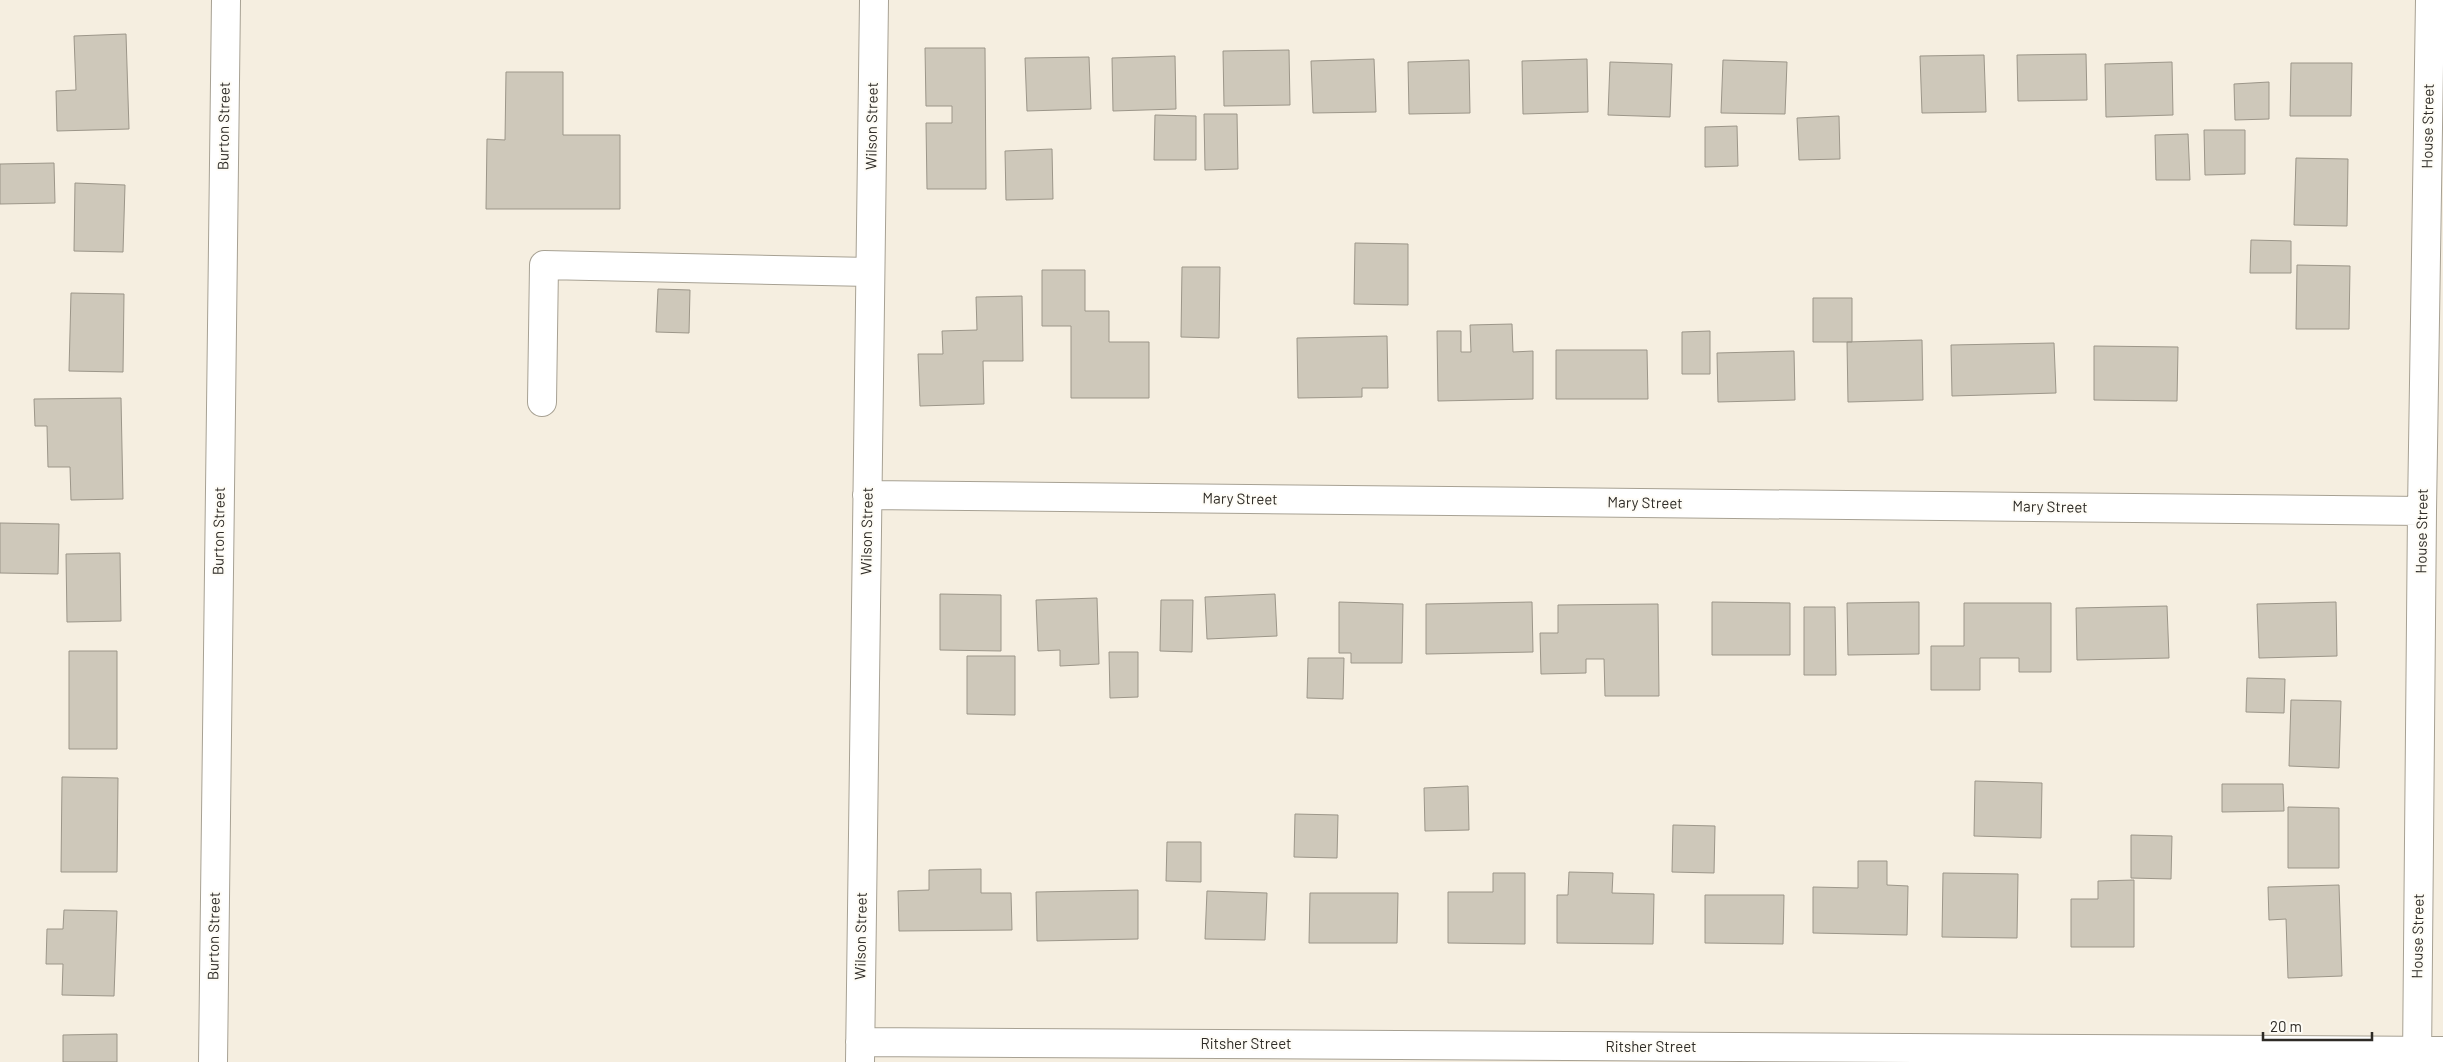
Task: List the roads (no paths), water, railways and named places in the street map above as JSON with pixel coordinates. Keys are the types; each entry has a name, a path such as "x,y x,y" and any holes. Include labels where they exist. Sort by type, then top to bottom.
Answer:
{"street":[{"name":"Burton Street","path":"212,1062 226,0"},
{"name":"Wilson Street","path":"860,1052 874,0"},
{"name":"House Street","path":"2426,1055 2422,511 2430,0"},
{"path":"542,402 544,265 870,272"},
{"name":"Mary Street","path":"867,495 2422,511"},
{"name":"Ritsher Street","path":"860,1052 2426,1055"}]}
